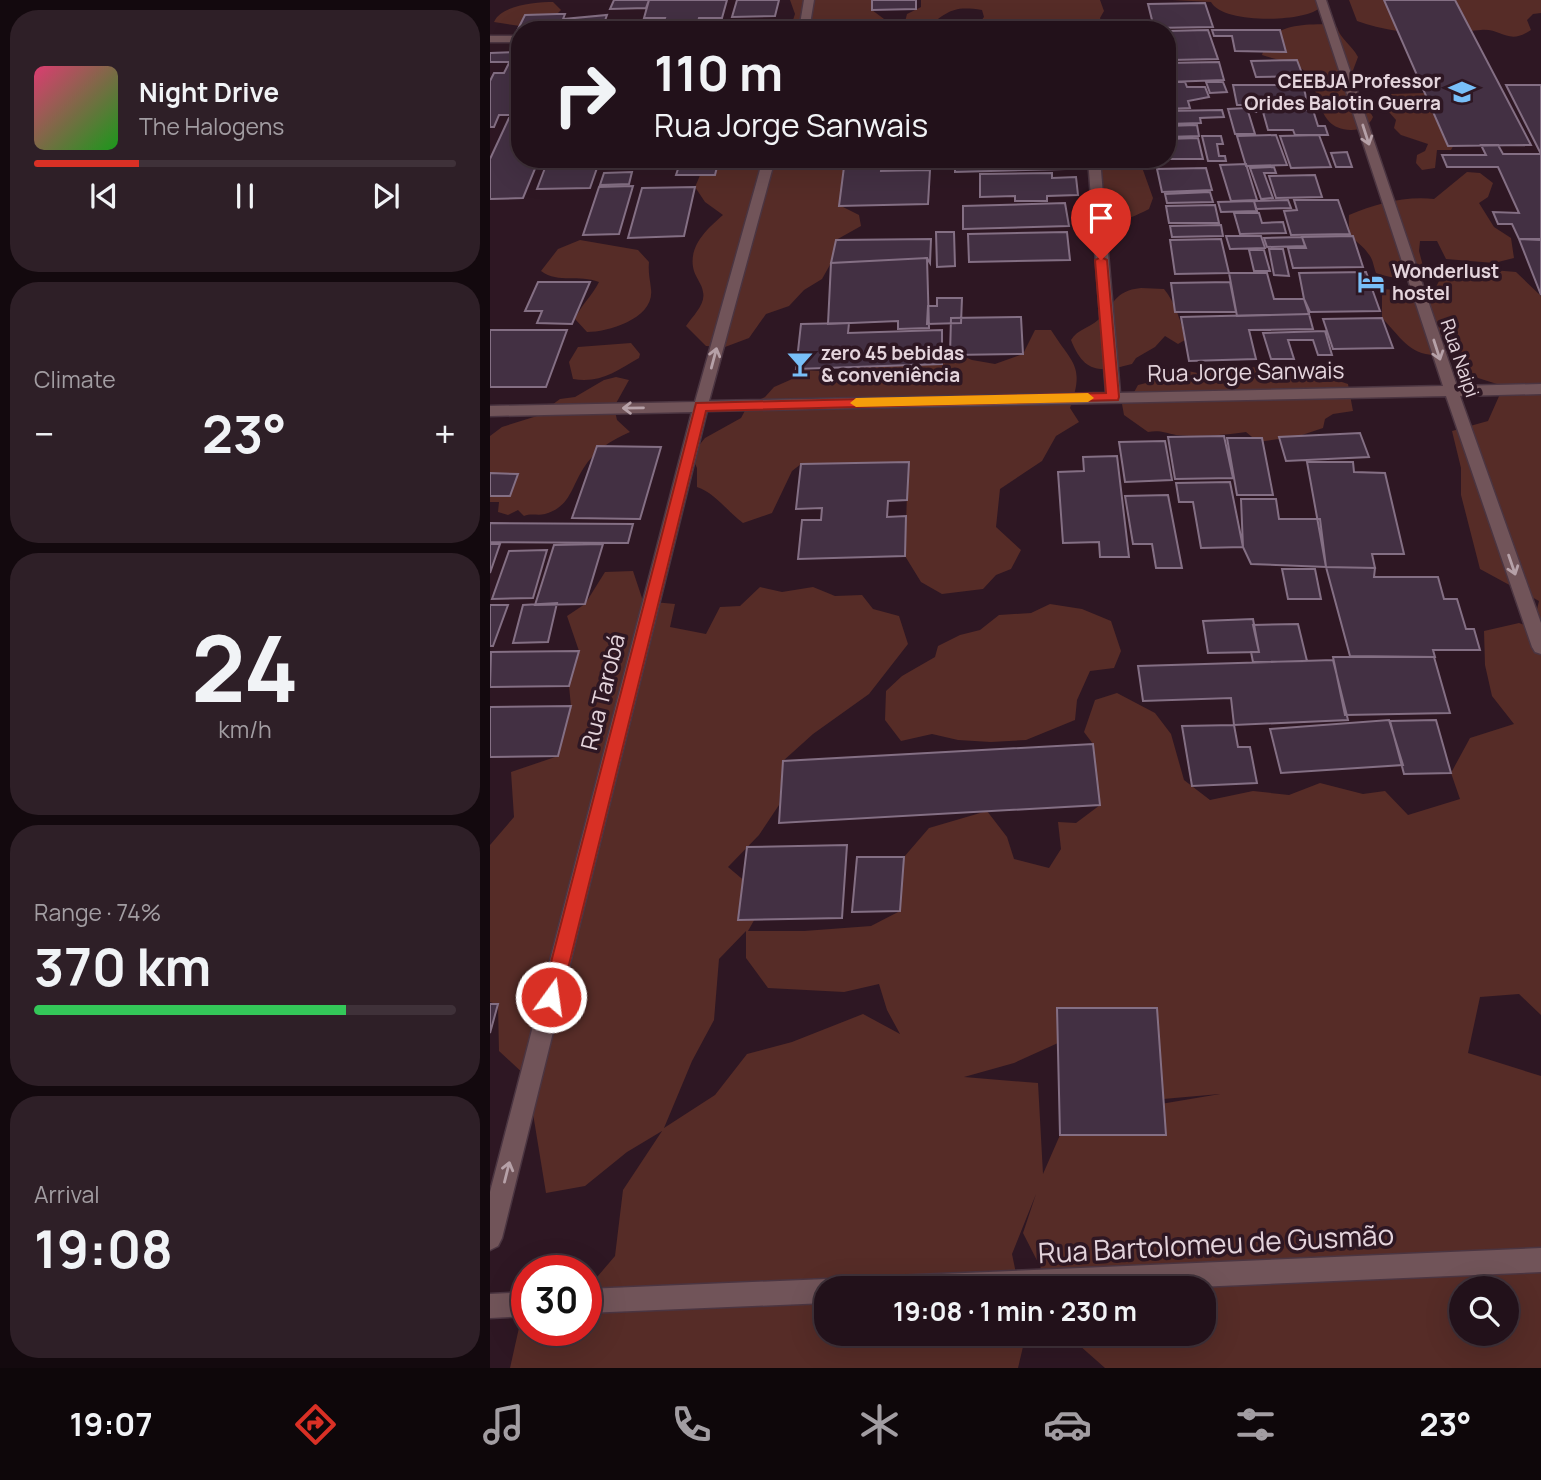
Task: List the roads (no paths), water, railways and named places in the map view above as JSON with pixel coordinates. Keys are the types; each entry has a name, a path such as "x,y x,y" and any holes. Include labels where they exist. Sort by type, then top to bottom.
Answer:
{"street":[{"path":"806,21 809,0"},
{"name":"Rua Naipi","path":"1321,0 1451,390 1541,647"},
{"path":"490,39 511,39"},
{"name":"Rua Tarobá","path":"490,1238 701,406 767,168"},
{"path":"1095,168 1113,397"},
{"name":"Rua Jorge Sanwais","path":"490,411 1541,389"},
{"name":"Rua Bartolomeu de Gusmão","path":"1171,1276 1541,1260"},
{"path":"602,1300 814,1292"},
{"path":"490,1306 511,1305"}],"place":[{"name":"CEEBJA Professor Orides Balotin Guerra","path":"1462,92"},
{"name":"Wonderlust hostel","path":"1371,282"},
{"name":"zero 45 bebidas & conveniência","path":"800,364"}]}
